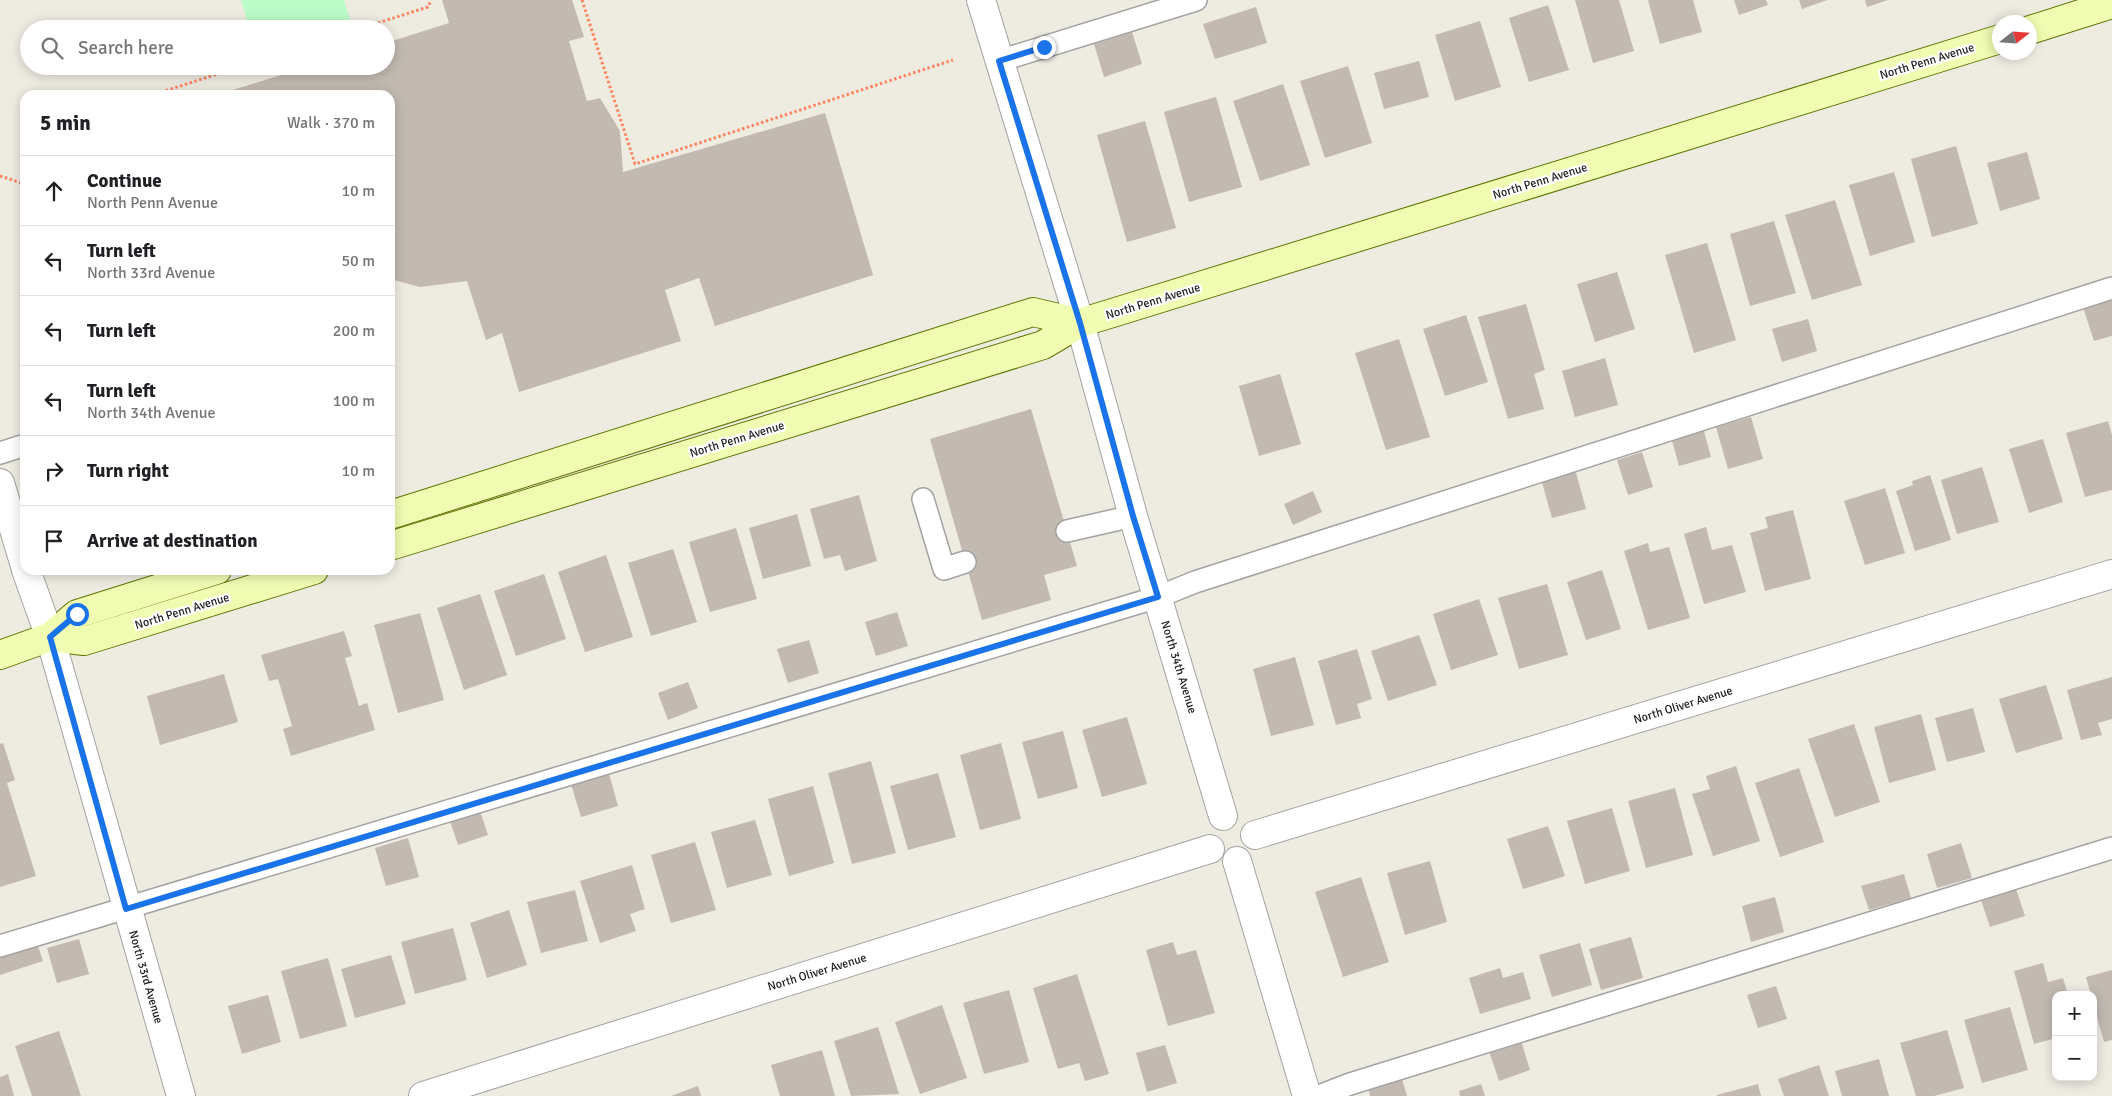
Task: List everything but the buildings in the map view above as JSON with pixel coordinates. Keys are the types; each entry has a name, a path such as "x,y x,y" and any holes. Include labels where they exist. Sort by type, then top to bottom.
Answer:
{"main road":[{"path":"2037,28 2111,4"},
{"name":"North Penn Avenue","path":"395,544 1043,345 1080,323 1992,41"},
{"path":"395,513 1033,312 1080,323"},
{"name":"North Penn Avenue","path":"0,655 50,637 77,614 201,575"},
{"name":"North Penn Avenue","path":"50,637 84,641 298,575"}],"street":[{"name":"North 34th Avenue","path":"981,0 1080,323 1133,516 1223,816"},
{"path":"0,483 20,549"},
{"name":"North Oliver Avenue","path":"1255,835 2112,574"},
{"name":"North 33rd Avenue","path":"28,575 50,637 126,909 181,1096"},
{"path":"1230,814 1243,818 1249,822 1255,835 1253,848 1237,861 1222,859 1210,849 1208,833 1216,820 1223,816 1230,814"},
{"name":"North Oliver Avenue","path":"423,1096 1210,849"},
{"path":"1237,861 1307,1096"}],"lane":[{"path":"999,61 1196,0"},
{"path":"0,946 1158,597 1195,582 2112,288"},
{"path":"0,453 20,447"},
{"path":"923,499 944,569 965,562"},
{"path":"1067,532 1133,516"},
{"path":"1319,1096 1359,1081 2112,848"}],"path":[{"path":"386,20 428,6 430,0"},
{"path":"582,0 634,164 953,60"},
{"path":"168,90 214,75"},
{"path":"0,176 20,182"}],"green space":[{"path":"241,0 344,0 350,20 247,20"}],"route":[{"path":"77,614 50,637 126,909 1158,597 1133,516 1080,323 999,61 1044,47"}]}
